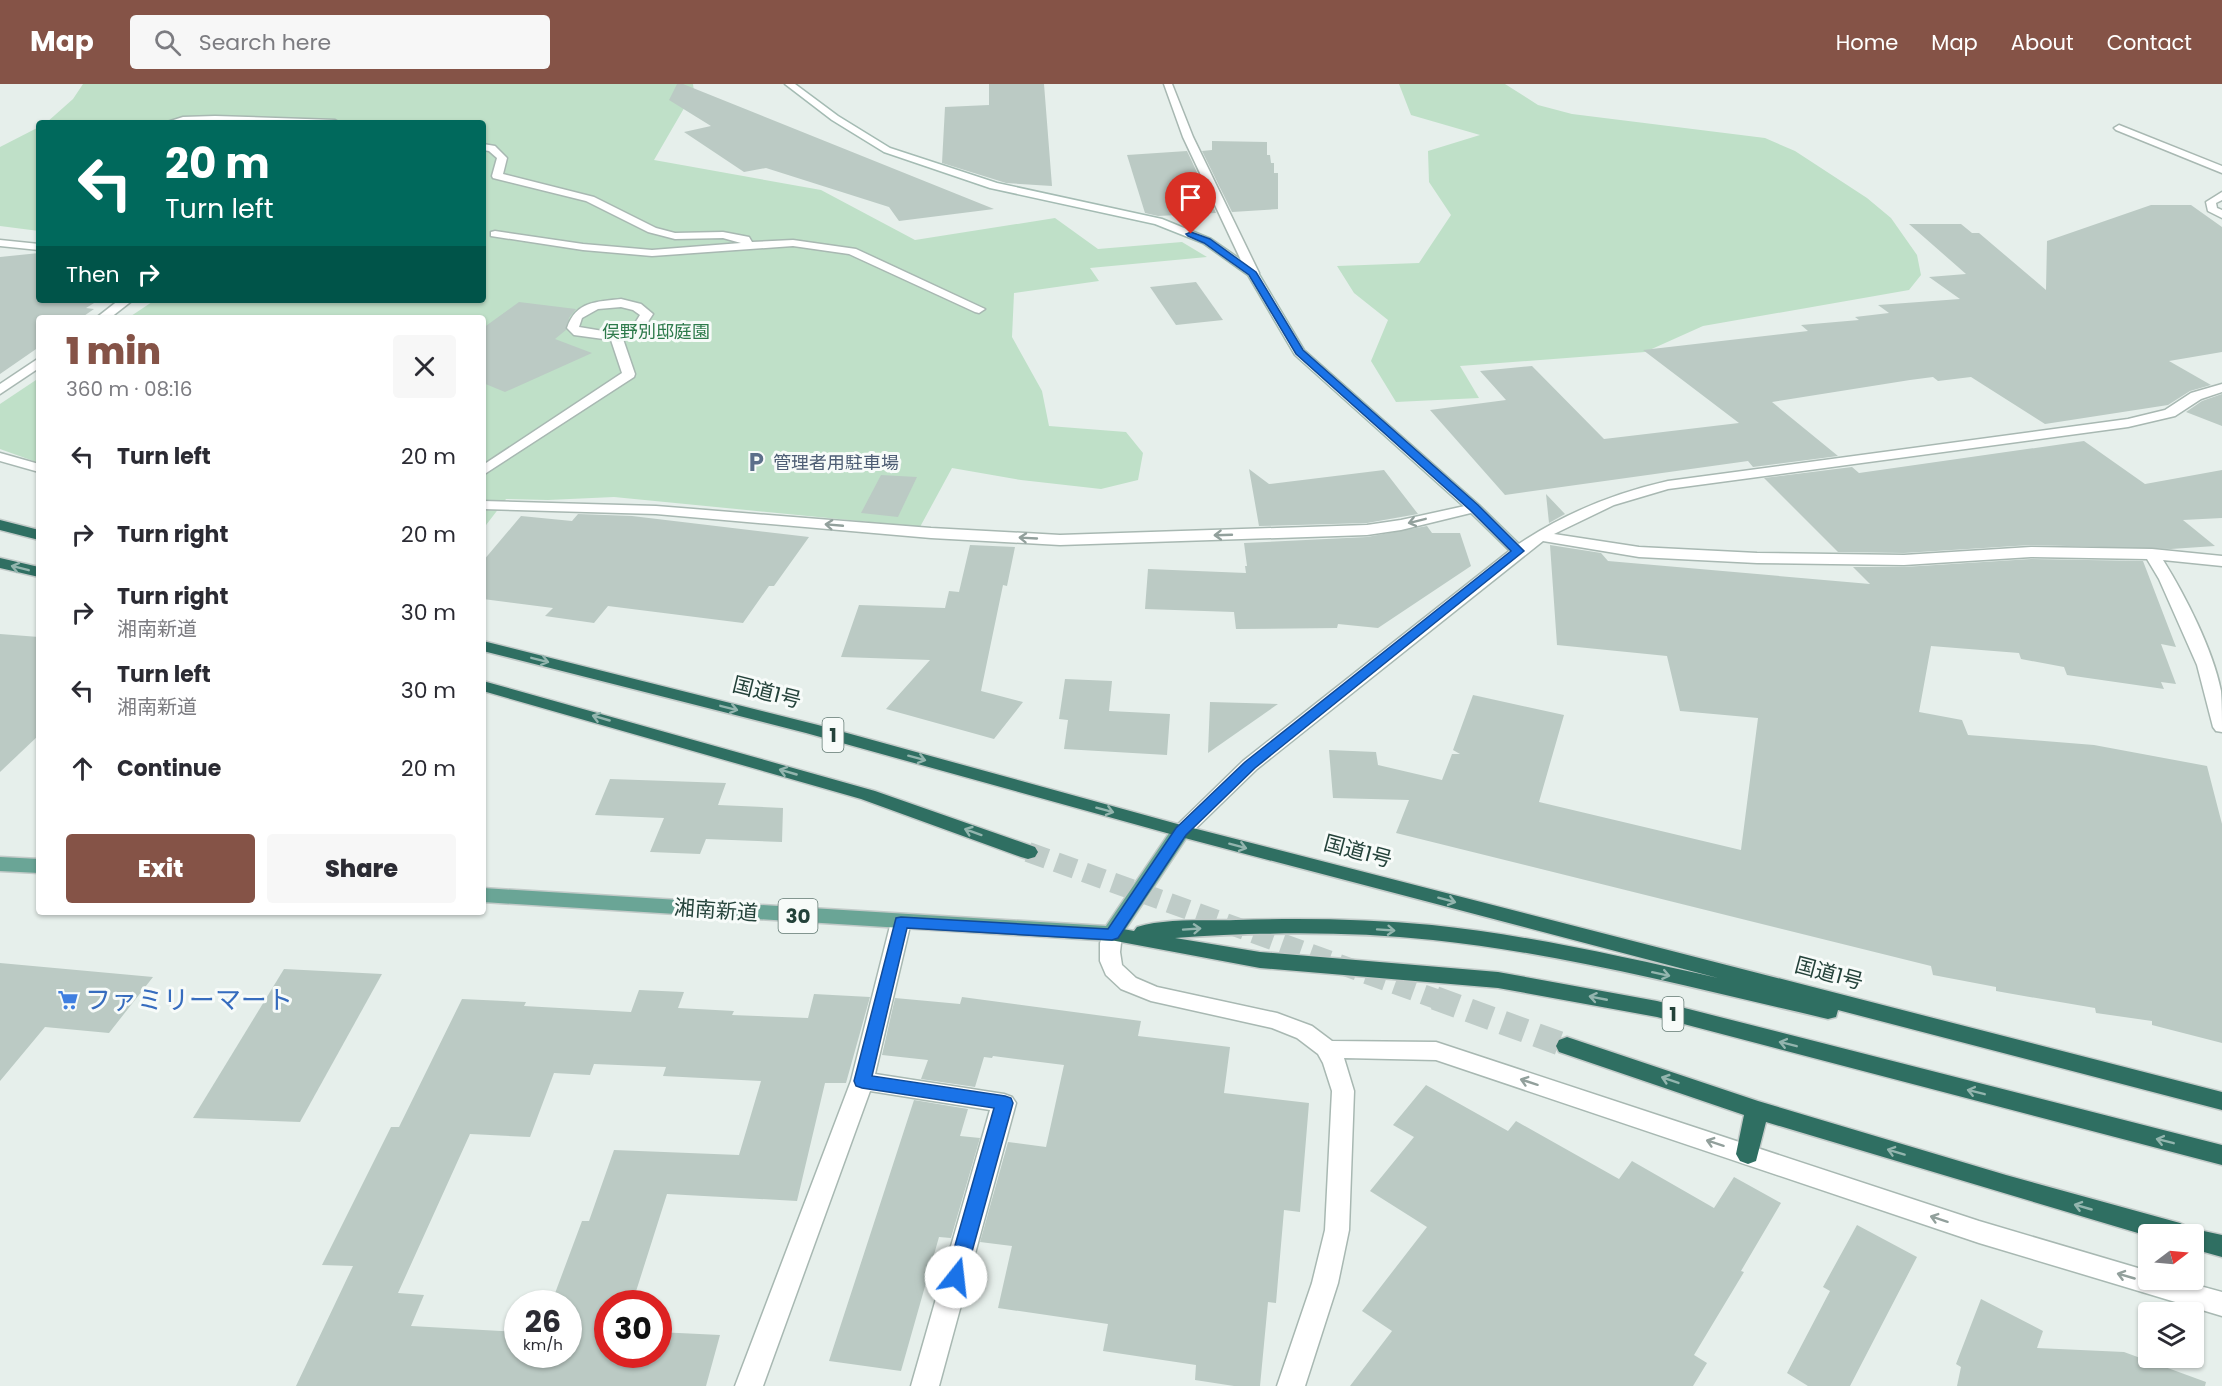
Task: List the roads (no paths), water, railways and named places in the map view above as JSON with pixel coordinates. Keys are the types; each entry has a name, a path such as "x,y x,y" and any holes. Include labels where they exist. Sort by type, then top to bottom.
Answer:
{"highway":[{"path":"0,525 36,534"},
{"path":"0,563 36,571"},
{"name":"国道1号","path":"486,647 812,729 1181,831 2222,1101"},
{"name":"1","path":"486,687 868,795 1028,852"},
{"name":"1","path":"1112,934 1260,925 1433,933 1505,943 1621,965 2152,1083"},
{"name":"1","path":"1112,934 1260,960 1498,980 1657,1009 2222,1155"},
{"path":"1567,1046 1757,1110 2145,1224"},
{"path":"1748,1154 1757,1110"},
{"path":"2204,1241 2222,1246"}],"main road":[{"path":"1112,934 1181,831"},
{"path":"0,864 36,866"},
{"name":"湘南新道","path":"486,895 1112,934"}],"street":[{"path":"789,84 835,118 887,150 994,186 1158,221 1207,241 1253,273"},
{"path":"1168,84 1188,137 1253,273 1299,352 1474,508 1518,551"},
{"path":"183,120 215,118 263,120"},
{"path":"2119,128 2222,170"},
{"path":"486,147 492,148 502,158 498,176 590,199 652,230 675,236 734,237 745,239 748,246"},
{"path":"2222,195 2211,202 2212,209 2222,215"},
{"path":"495,234 583,247 652,253 794,243 852,251 979,309"},
{"path":"0,243 36,247"},
{"path":"106,315 123,303"},
{"path":"621,303 638,307 646,314 636,330 616,337 578,332 573,328 577,316 595,306 621,303"},
{"path":"486,469 629,374 616,337"},
{"path":"0,390 36,364"},
{"path":"1181,831 1250,765 1518,551 1538,536 1579,514 1636,491 1668,485 2128,423 2170,413 2196,396 2222,388"},
{"path":"0,457 36,467"},
{"path":"486,505 656,510 931,533 1060,540 1367,530 1401,525 1474,508"},
{"path":"1538,536 1639,552 1757,558 1904,560 2031,552 2152,554 2222,561"},
{"path":"2152,554 2168,579 2206,665 2222,726"},
{"path":"749,1386 862,1081 901,922"},
{"path":"1112,934 1109,953 1114,970 1130,985 1154,994 1282,1021 1307,1033 1327,1050 1338,1071 1343,1091 1337,1230 1325,1283 1291,1386"},
{"path":"1327,1050 1436,1052 1979,1232 2222,1304"},
{"path":"862,1081 1005,1103 925,1386"}],"tunnel":[{"path":"1028,852 1439,1000"},
{"path":"1435,998 1567,1046"}],"place":[{"name":"管理者用駐車場","path":"756,462"},
{"name":"ファミリーマート","path":"68,1000"}],"park label":[{"name":"俣野別邸庭園","path":"656,331"}]}
